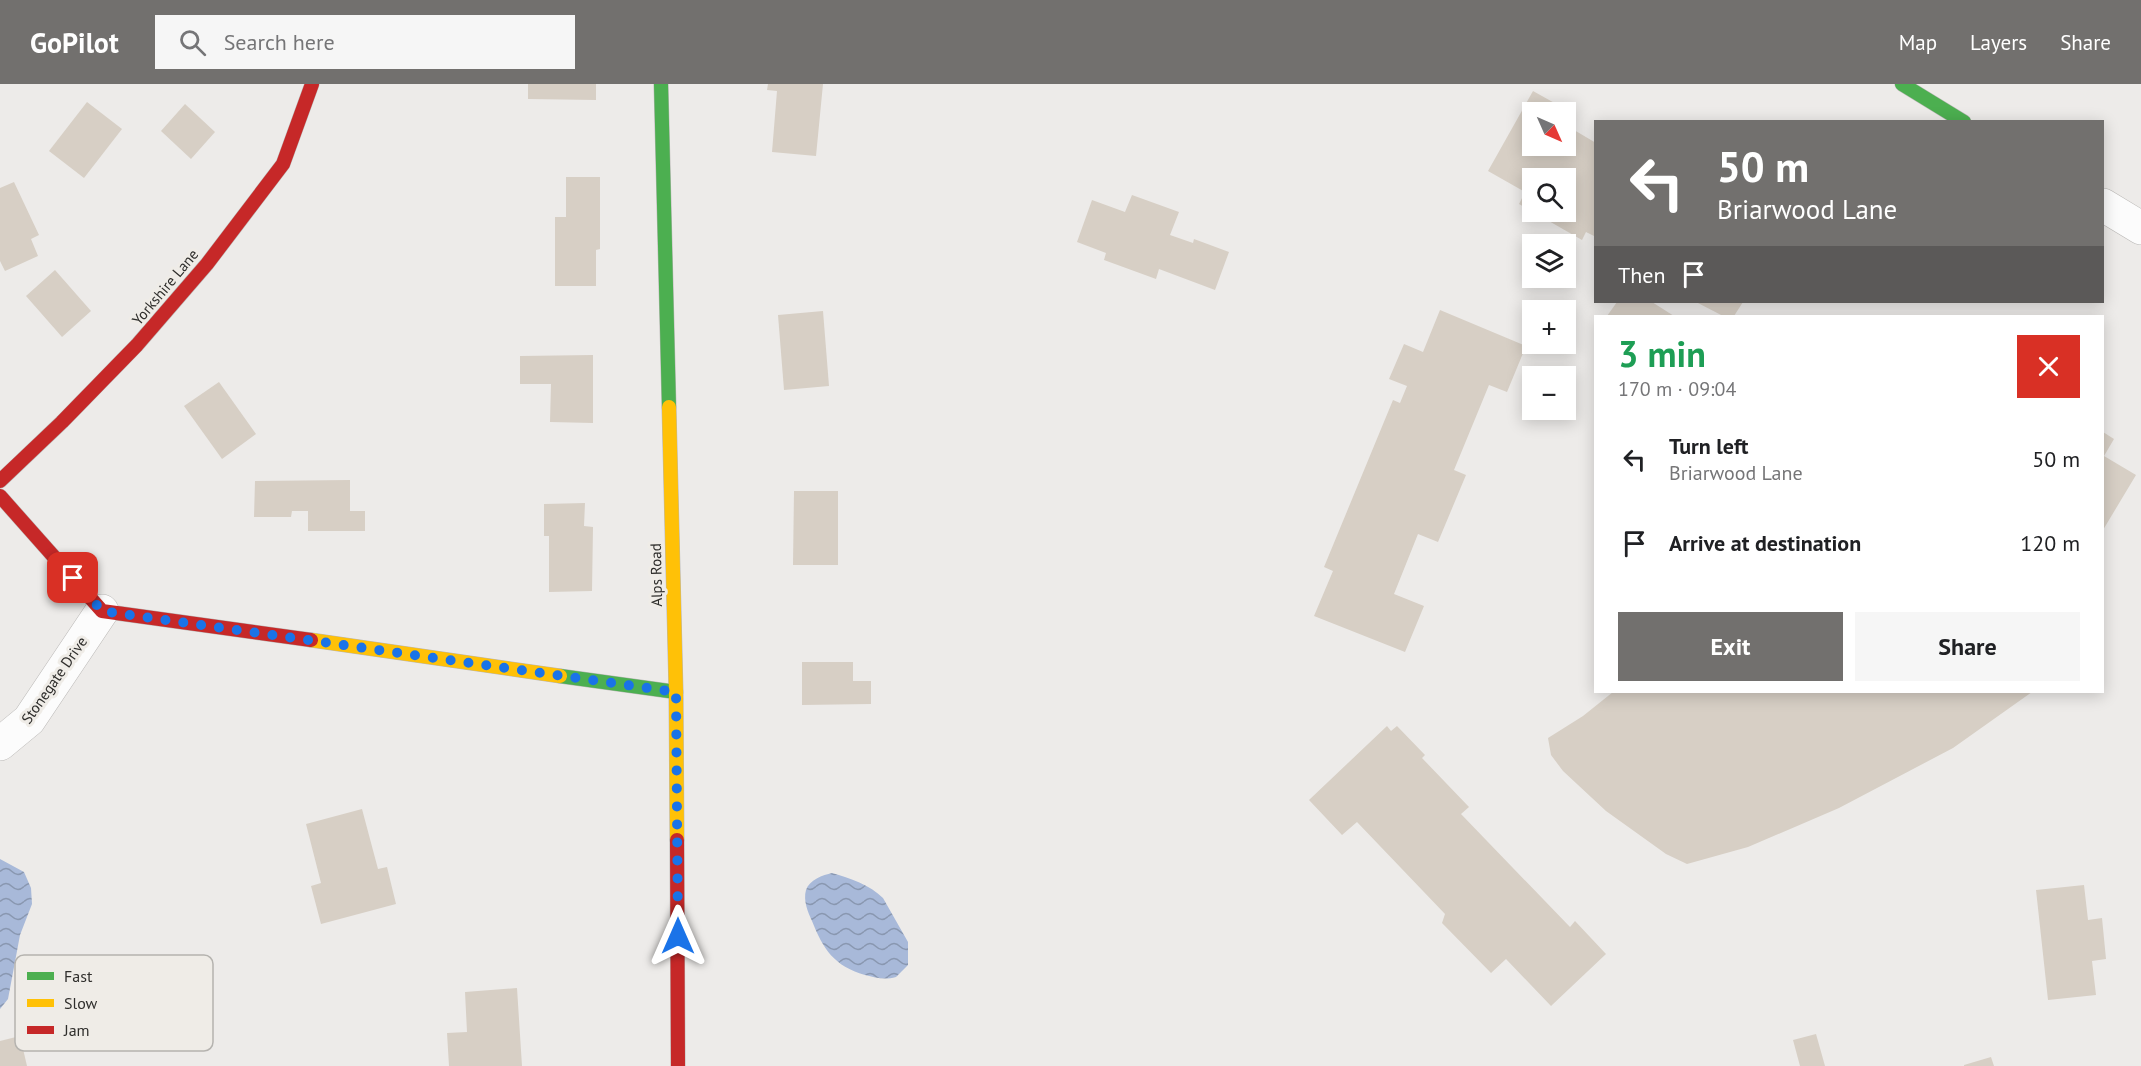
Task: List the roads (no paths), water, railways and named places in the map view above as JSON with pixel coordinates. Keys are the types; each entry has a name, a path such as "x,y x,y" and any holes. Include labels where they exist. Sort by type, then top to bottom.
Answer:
{"street":[{"name":"Yorkshire Lane","path":"0,481 62,422 137,345 207,264 283,164 312,84"},
{"name":"Alps Road","path":"661,84 676,692 678,1066"},
{"path":"1902,84 1961,120"},
{"path":"2104,206 2141,228"},
{"path":"0,496 102,611 676,692"},
{"name":"Stonegate Drive","path":"0,744 29,720 102,611"}],"water":[{"path":"0,859 24,872 31,888 32,904 20,935 8,999 0,1009"},
{"path":"832,873 866,886 883,898 908,942 908,965 896,977 877,978 854,971 845,967 825,948 809,914 805,894 813,881"}]}
